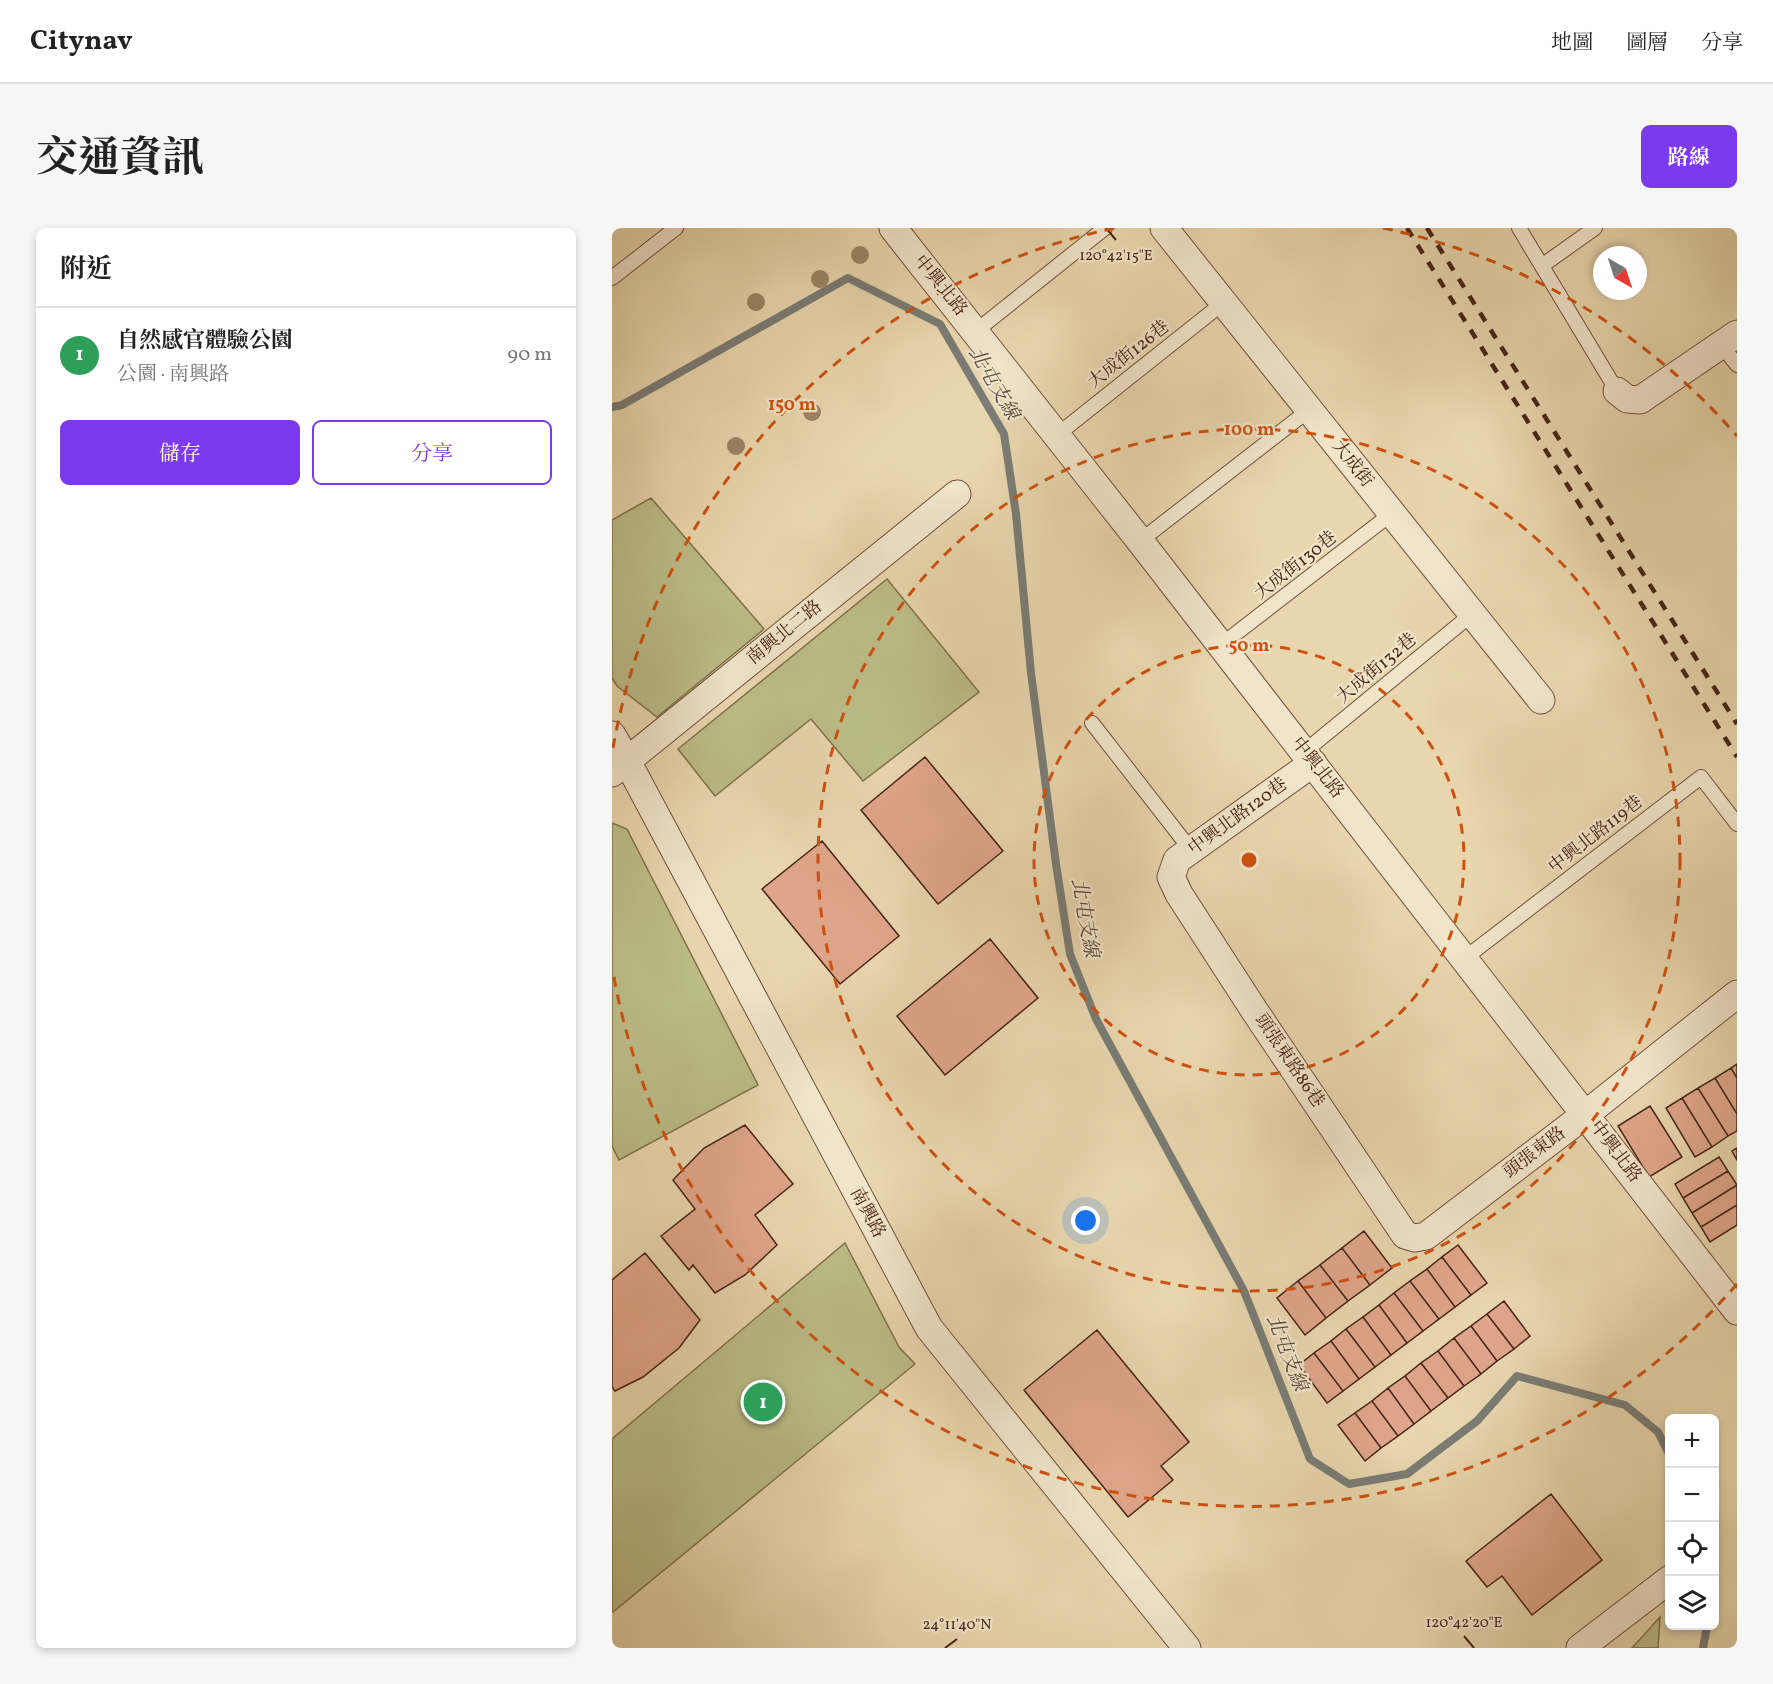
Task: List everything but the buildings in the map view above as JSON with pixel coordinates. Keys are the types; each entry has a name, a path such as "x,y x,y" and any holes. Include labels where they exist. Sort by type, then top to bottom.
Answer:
{"street":[{"name":"中興北路","path":"893,228 1465,958 1737,1311"},
{"name":"大成街","path":"1164,228 1541,700"},
{"path":"1617,391 1627,399 1640,400 1732,348"},
{"name":"南興北二路","path":"620,767 957,494"},
{"name":"南興路","path":"612,735 620,767 928,1328 1187,1648"},
{"name":"中興北路120巷","path":"1171,877 1178,860 1309,758"},
{"name":"頭張東路86巷","path":"1171,877 1179,894 1254,1010 1405,1235 1415,1238"},
{"name":"頭張東路","path":"1415,1238 1426,1236 1586,1114 1737,994"},
{"path":"1580,1648 1665,1583"}],"lane":[{"path":"613,274 676,228"},
{"path":"975,331 1105,228"},
{"path":"1519,228 1617,391"},
{"path":"1542,265 1595,228"},
{"name":"大成街126巷","path":"1057,435 1223,303"},
{"path":"1140,541 1309,410"},
{"name":"大成街130巷","path":"1221,645 1391,514"},
{"name":"大成街132巷","path":"1309,758 1472,614"},
{"path":"1092,723 1191,850"},
{"name":"中興北路119巷","path":"1465,958 1701,777 1737,824"}],"green space":[{"path":"651,498 764,629 657,717 617,686 612,678 612,520"},
{"path":"887,579 979,692 863,781 811,719 715,796 678,749"},
{"path":"612,823 627,829 758,1085 619,1160 612,1146"},
{"path":"845,1243 899,1347 915,1364 613,1612 612,1439"},
{"path":"1660,1617 1658,1648 1632,1648"}],"waterway":[{"name":"北屯支線","path":"612,407 622,405 848,278 940,324 1004,434 1016,514 1031,673 1070,954 1096,1019 1244,1291 1310,1459 1349,1484 1407,1474 1477,1421 1517,1376 1625,1405 1658,1432 1665,1446"},
{"name":"北屯支線","path":"1703,1648 1706,1630"}],"railway":[{"path":"1407,228 1737,757"},
{"path":"1427,228 1737,724"}],"place":[{"name":"自然感官體驗公園","path":"763,1402"}]}
